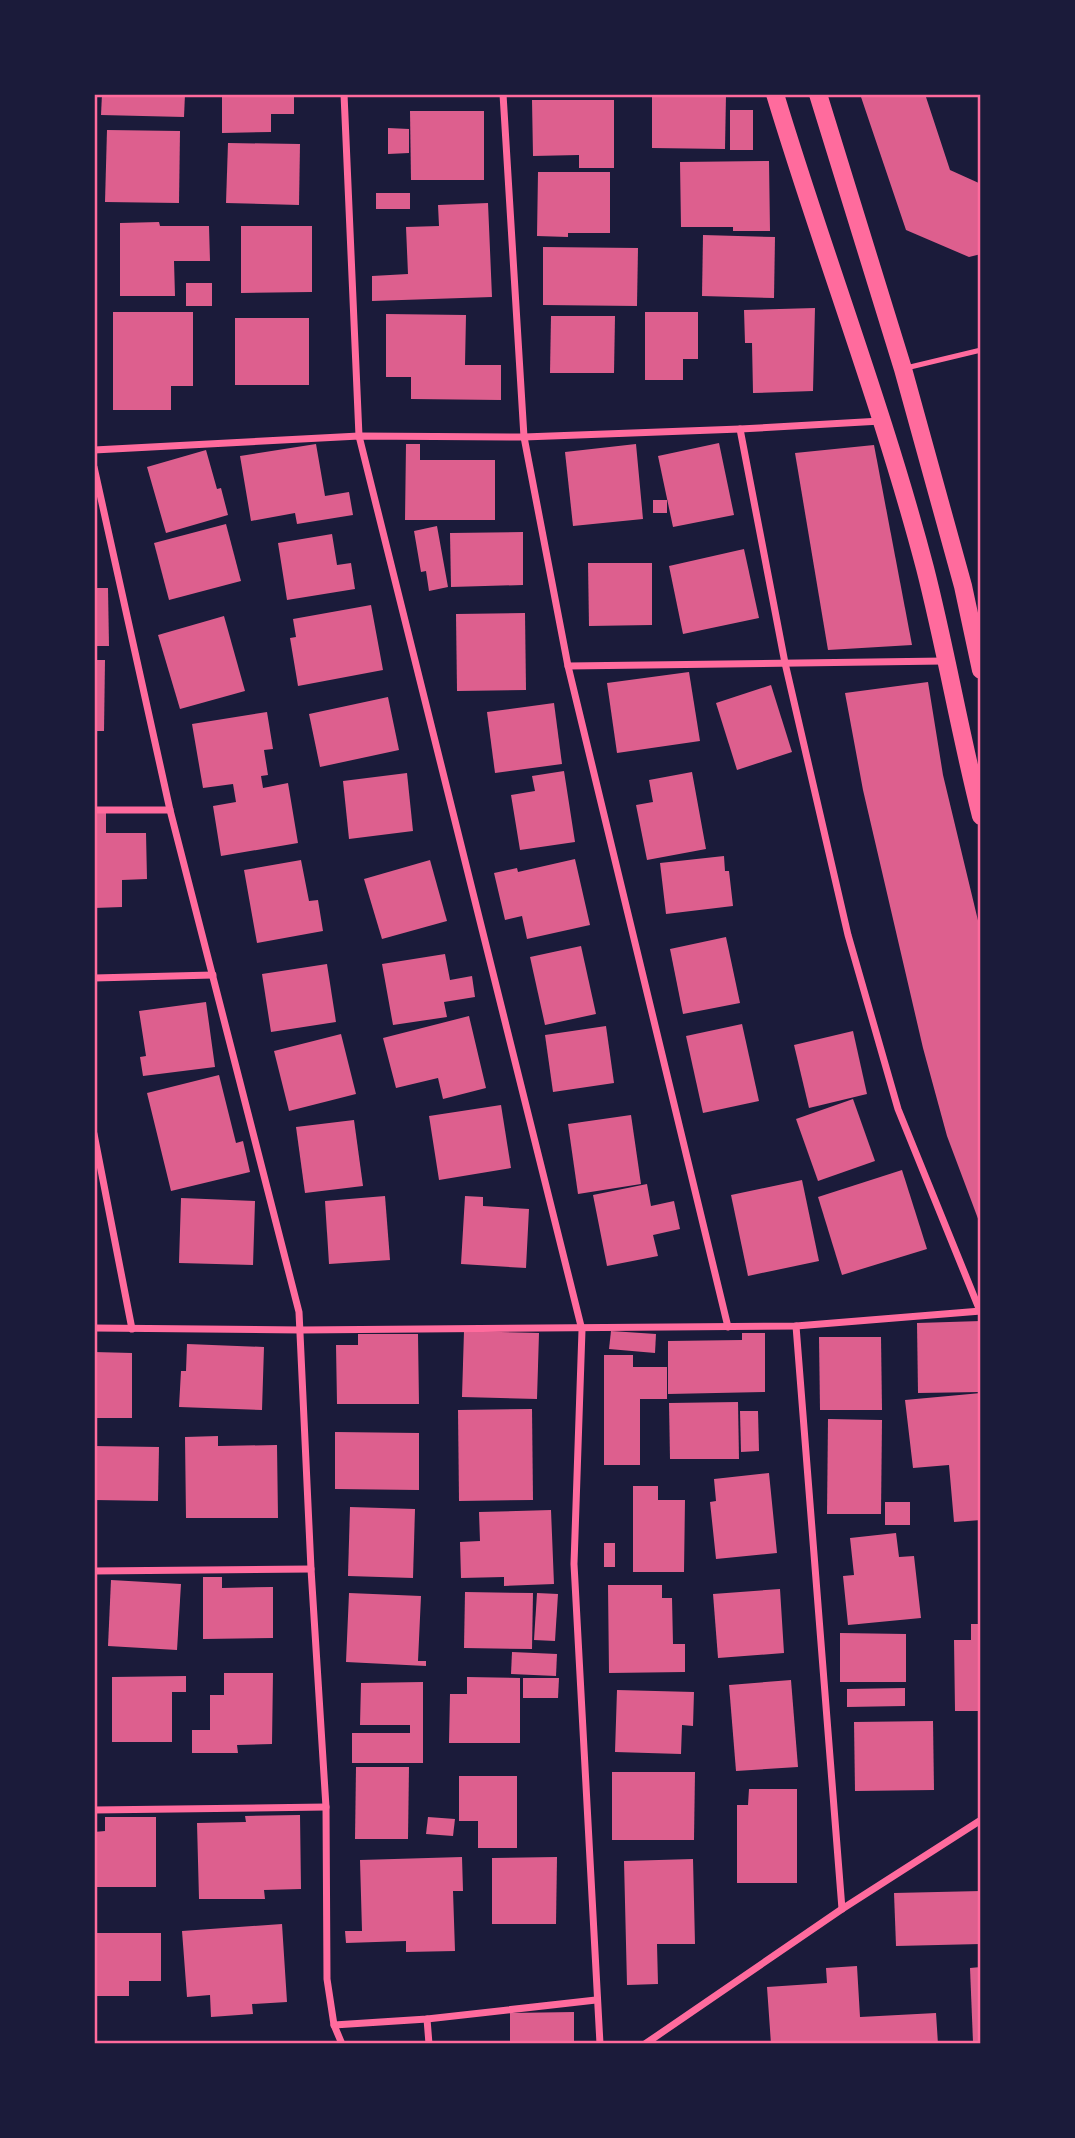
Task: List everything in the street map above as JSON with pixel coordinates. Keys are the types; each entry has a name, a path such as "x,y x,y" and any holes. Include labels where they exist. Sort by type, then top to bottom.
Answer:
{"main road":[{"path":"775,94 881,421 925,569 981,816"},
{"path":"818,94 903,369 963,586 979,658"}],"street":[{"path":"344,94 359,436 582,1329 574,1564 600,2043"},
{"path":"503,94 524,437 568,666 728,1327"},
{"path":"94,450 359,436 524,437 881,421"},
{"path":"94,1328 301,1330 796,1326 980,1311 898,1109 848,935 785,663 740,429"},
{"path":"94,467 170,810 299,1312 326,1807 327,1979 334,2025 342,2043"},
{"path":"568,666 945,661"},
{"path":"94,810 170,810"},
{"path":"94,978 213,975"},
{"path":"94,1133 132,1329"},
{"path":"796,1326 842,1909"},
{"path":"94,1571 311,1569"},
{"path":"94,1810 326,1807"},
{"path":"645,2043 842,1909 981,1820"},
{"path":"334,2025 427,2019 596,2000"},
{"path":"427,2019 429,2043"}],"lane":[{"path":"903,369 981,350"}],"building":[{"path":"102,94 185,94 184,117 101,115"},
{"path":"222,94 294,94 294,114 271,114 271,132 222,133"},
{"path":"652,94 726,94 725,149 652,148"},
{"path":"860,94 925,94 950,170 981,184 981,254 969,257 906,230"},
{"path":"532,100 614,100 614,168 579,168 579,155 533,156"},
{"path":"730,110 753,110 753,150 730,150"},
{"path":"410,111 484,111 484,180 411,180"},
{"path":"388,128 409,129 409,153 388,154"},
{"path":"107,130 180,131 179,203 105,202"},
{"path":"228,143 300,144 299,205 226,203"},
{"path":"769,161 770,231 733,231 733,227 681,227 680,162"},
{"path":"538,172 610,172 610,233 568,233 568,237 537,236"},
{"path":"376,193 410,193 410,209 376,209"},
{"path":"488,203 492,297 372,301 372,276 408,274 406,227 439,226 438,205"},
{"path":"159,222 160,226 209,226 210,261 174,261 175,296 120,296 120,223"},
{"path":"241,226 312,226 312,292 241,293"},
{"path":"703,235 775,237 774,298 702,296"},
{"path":"543,247 638,248 637,306 543,305"},
{"path":"186,283 212,283 212,306 186,306"},
{"path":"815,308 813,391 753,393 752,343 745,343 744,310"},
{"path":"113,312 193,312 193,386 171,386 171,410 113,410"},
{"path":"645,312 698,312 698,359 683,359 683,380 645,380"},
{"path":"386,314 466,315 465,365 501,365 501,400 411,399 411,377 386,377"},
{"path":"551,316 615,316 614,373 550,373"},
{"path":"235,318 309,318 309,385 235,385"},
{"path":"719,443 734,515 673,527 658,456"},
{"path":"316,444 325,496 349,492 353,515 297,524 295,513 251,521 240,456"},
{"path":"406,444 420,444 420,460 495,460 495,520 405,520"},
{"path":"636,444 643,519 573,526 565,452"},
{"path":"874,445 912,645 828,650 795,453"},
{"path":"206,450 228,515 166,533 147,467"},
{"path":"653,500 667,500 667,513 653,513"},
{"path":"226,524 241,581 169,600 154,543"},
{"path":"437,526 448,587 429,591 426,571 421,572 414,531"},
{"path":"523,532 523,585 451,587 450,533"},
{"path":"332,534 337,565 351,563 355,589 287,600 278,543"},
{"path":"744,549 759,618 683,634 669,566"},
{"path":"588,563 652,563 652,625 589,626"},
{"path":"94,588 108,588 109,646 94,646"},
{"path":"371,605 383,670 298,686 290,638 296,637 293,619"},
{"path":"525,613 526,690 457,691 456,614"},
{"path":"224,616 245,691 180,709 158,635"},
{"path":"94,660 105,660 104,731 94,731"},
{"path":"689,672 700,741 617,753 607,683"},
{"path":"928,682 943,775 981,933 980,1224 947,1136 923,1048 863,790 845,693"},
{"path":"771,685 792,752 737,770 716,703"},
{"path":"388,697 399,750 320,767 309,714"},
{"path":"554,703 562,764 495,773 487,712"},
{"path":"267,712 273,749 264,750 268,775 261,776 263,788 288,783 298,843 221,856 213,806 236,802 233,784 203,788 192,724"},
{"path":"564,771 575,842 520,850 511,795 535,791 532,776"},
{"path":"692,772 706,849 647,860 636,805 653,802 649,780"},
{"path":"407,773 413,831 349,839 343,781"},
{"path":"94,810 106,810 106,833 146,833 147,879 122,880 122,907 94,908"},
{"path":"724,856 725,871 729,871 733,906 666,914 660,863"},
{"path":"575,859 590,925 527,939 522,916 505,920 494,873 517,868 518,872"},
{"path":"301,860 309,901 318,900 323,931 257,943 244,870"},
{"path":"430,860 447,921 382,939 364,879"},
{"path":"726,937 740,1003 683,1014 670,949"},
{"path":"581,946 596,1014 545,1025 530,957"},
{"path":"445,954 450,980 472,976 475,997 444,1002 447,1017 393,1025 382,964"},
{"path":"327,964 336,1022 271,1032 262,974"},
{"path":"206,1002 215,1067 143,1076 140,1057 146,1056 139,1011"},
{"path":"469,1016 486,1088 443,1099 438,1078 396,1088 383,1038"},
{"path":"742,1024 759,1101 703,1113 686,1036"},
{"path":"606,1026 614,1083 553,1092 545,1035"},
{"path":"853,1031 867,1094 809,1108 794,1045"},
{"path":"341,1034 356,1094 289,1111 274,1051"},
{"path":"219,1075 236,1143 243,1141 250,1172 171,1191 147,1093"},
{"path":"853,1099 875,1161 818,1181 796,1119"},
{"path":"501,1105 511,1168 439,1180 429,1116"},
{"path":"631,1115 641,1184 578,1194 568,1124"},
{"path":"354,1120 363,1186 305,1193 296,1127"},
{"path":"902,1170 927,1249 842,1275 818,1197"},
{"path":"802,1180 819,1261 748,1276 731,1195"},
{"path":"647,1184 651,1206 674,1201 680,1229 653,1235 658,1256 607,1266 593,1195"},
{"path":"385,1196 390,1260 329,1264 325,1201"},
{"path":"465,1196 483,1197 483,1206 529,1209 526,1268 461,1264"},
{"path":"181,1198 255,1201 253,1265 179,1263"},
{"path":"981,1321 981,1392 918,1393 917,1323"},
{"path":"464,1331 539,1333 537,1399 462,1397"},
{"path":"611,1331 656,1334 655,1353 609,1349"},
{"path":"742,1333 765,1333 765,1392 668,1394 668,1341 742,1340"},
{"path":"358,1334 418,1334 419,1404 337,1404 336,1345 358,1345"},
{"path":"819,1337 881,1337 882,1410 820,1410"},
{"path":"187,1344 264,1347 262,1410 179,1407 181,1371 186,1371"},
{"path":"94,1352 132,1353 132,1418 94,1418"},
{"path":"604,1355 633,1355 633,1367 667,1367 667,1399 640,1399 640,1465 604,1465"},
{"path":"981,1393 981,1520 954,1522 949,1465 913,1468 905,1400"},
{"path":"738,1402 739,1459 670,1459 669,1403"},
{"path":"532,1409 533,1500 459,1501 458,1410"},
{"path":"740,1411 758,1411 759,1451 741,1452"},
{"path":"828,1419 882,1420 881,1514 827,1514"},
{"path":"335,1432 419,1433 419,1490 335,1489"},
{"path":"218,1436 218,1446 277,1445 278,1518 186,1518 185,1437"},
{"path":"94,1446 159,1447 158,1501 94,1500"},
{"path":"769,1473 777,1553 716,1559 710,1502 716,1501 714,1479"},
{"path":"633,1486 658,1486 658,1500 685,1500 684,1572 633,1572"},
{"path":"885,1502 910,1502 910,1525 885,1525"},
{"path":"350,1507 415,1509 413,1578 348,1576"},
{"path":"551,1510 554,1584 504,1586 504,1577 461,1578 460,1542 480,1541 479,1512"},
{"path":"896,1533 899,1557 914,1556 921,1618 848,1625 843,1576 854,1575 850,1538"},
{"path":"604,1543 615,1543 615,1567 604,1567"},
{"path":"203,1577 222,1577 222,1588 273,1587 273,1638 203,1639"},
{"path":"111,1580 181,1584 177,1650 108,1646"},
{"path":"608,1585 662,1585 662,1598 672,1598 673,1644 685,1644 685,1672 609,1673"},
{"path":"780,1589 784,1653 718,1658 713,1594"},
{"path":"465,1592 533,1593 532,1649 464,1648"},
{"path":"349,1593 421,1596 418,1661 426,1661 426,1666 346,1662"},
{"path":"537,1593 558,1594 555,1641 534,1640"},
{"path":"971,1624 981,1624 981,1711 955,1711 954,1640 971,1640"},
{"path":"840,1633 906,1634 906,1682 840,1682"},
{"path":"512,1652 557,1654 556,1676 511,1674"},
{"path":"224,1673 273,1673 272,1744 237,1745 238,1753 192,1753 192,1730 210,1730 210,1695 224,1695"},
{"path":"186,1676 186,1692 172,1692 172,1742 112,1742 112,1677"},
{"path":"467,1677 520,1678 520,1743 449,1743 450,1694 467,1694"},
{"path":"523,1678 559,1678 558,1698 523,1698"},
{"path":"791,1680 798,1767 736,1771 729,1685"},
{"path":"423,1682 423,1763 352,1763 352,1733 410,1733 410,1725 360,1725 361,1683"},
{"path":"905,1688 905,1706 847,1707 847,1689"},
{"path":"617,1690 694,1692 693,1726 682,1725 681,1754 615,1752"},
{"path":"933,1721 934,1790 855,1791 854,1722"},
{"path":"356,1767 409,1767 408,1839 355,1839"},
{"path":"612,1772 695,1772 694,1840 612,1840"},
{"path":"459,1776 517,1776 517,1848 478,1848 478,1821 459,1821"},
{"path":"749,1789 797,1789 797,1883 737,1883 737,1805 748,1805"},
{"path":"300,1815 301,1889 264,1890 265,1899 199,1899 197,1823 246,1822 245,1816"},
{"path":"105,1817 156,1817 156,1887 94,1887 94,1832 105,1831"},
{"path":"428,1817 455,1819 453,1836 426,1834"},
{"path":"462,1857 463,1891 453,1891 455,1951 406,1952 406,1941 346,1943 345,1931 362,1931 360,1860"},
{"path":"557,1857 556,1924 492,1924 492,1858"},
{"path":"693,1859 695,1944 657,1944 658,1984 627,1985 624,1861"},
{"path":"981,1891 981,1944 896,1946 894,1893"},
{"path":"282,1924 287,2002 252,2004 253,2014 211,2017 210,1995 187,1997 182,1931"},
{"path":"94,1933 161,1933 161,1981 129,1981 129,1996 94,1996"},
{"path":"857,1966 860,2017 936,2013 938,2044 771,2044 767,1987 827,1983 826,1968"},
{"path":"981,1967 981,2042 973,2042 970,1968"},
{"path":"574,2012 574,2044 510,2044 510,2013"}]}
